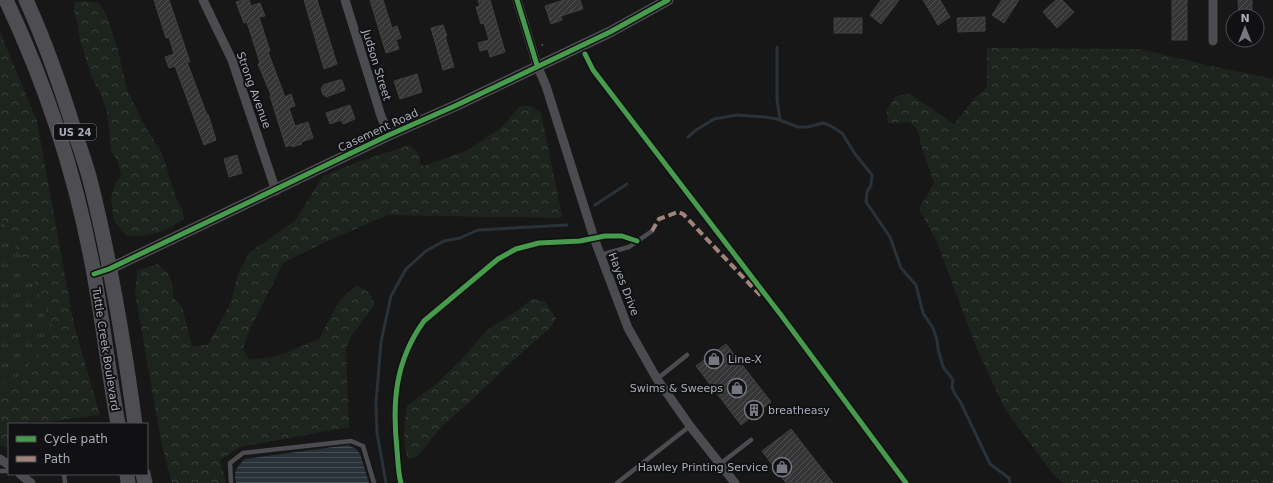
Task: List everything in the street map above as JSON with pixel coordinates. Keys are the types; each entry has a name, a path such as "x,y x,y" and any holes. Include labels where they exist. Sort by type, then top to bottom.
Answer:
{"highway":[{"name":"Tuttle Creek Boulevard","path":"6,0 22,33 44,90 66,155 83,220 94,274 118,423"},
{"name":"Tuttle Creek Boulevard","path":"26,0 37,24 64,95 90,179 109,269 135,423"}],"street":[{"name":"Strong Avenue","path":"203,0 232,60 276,191"},
{"name":"Judson Street","path":"345,0 381,116 389,136"},
{"name":"Hayes Drive","path":"517,0 537,65 546,86 584,209 628,328 657,379 690,426 735,483"},
{"name":"Casement Road","path":"94,274 109,269 276,191 457,105 537,65 610,32 654,3 668,0"},
{"path":"1213,0 1213,41"},
{"path":"21,475 31,483"}],"lane":[{"path":"600,255 629,247 652,230"},
{"path":"657,379 687,355"},
{"path":"617,483 690,426"},
{"path":"720,464 751,440"},
{"path":"231,483 230,463 242,453 350,441 362,446 374,483"}],"green space":[{"path":"85,1 99,3 107,16 118,51 127,90 146,128 162,153 176,198 182,209 184,219 157,233 127,236 114,221 111,199 115,185 121,175 118,162 111,151 107,111 100,92 92,78 80,40 74,11 75,2"},
{"path":"0,32 37,121 74,325 100,415 46,422 29,421 26,423 8,423 8,448 0,445 0,384 10,384 35,358 52,323 38,290 0,216"},
{"path":"987,48 1141,49 1273,79 1273,483 1064,483 1053,474 1006,411 977,349 936,240 919,209 934,183 921,145 918,131 910,122 888,123 887,110 896,96 910,94 954,124 975,98 987,87"},
{"path":"0,66 89,395 0,412"},
{"path":"520,106 530,106 541,113 562,216 560,218 388,215 327,241 283,263 249,331 243,349 249,360 278,356 319,339 339,301 357,285 368,292 375,304 350,338 346,349 349,427 240,447 220,460 226,483 172,483 162,446 135,293 137,271 158,264 166,272 172,282 173,297 182,307 192,346 208,345 231,302 238,274 250,252 295,221 323,176 357,162 410,145 420,156 420,165 424,166 468,150 502,127"},
{"path":"532,299 545,302 556,318 551,327 442,426 417,457 408,459 404,432 407,406 436,384 463,358 488,329 514,313"}],"shaded area":[{"path":"348,445 356,449 360,454 369,483 236,483 235,472 245,459"}],"building":[{"path":"154,0 169,0 190,62 187,62 207,115 208,114 216,140 204,145 175,66 169,68 165,57 174,54 169,37 166,38"},
{"path":"249,0 251,6 260,3 265,16 259,17 270,51 268,52 285,97 291,94 295,106 289,108 295,126 308,122 313,138 301,142 302,144 286,147 270,96 271,95 258,64 260,63 247,22 244,23 236,2"},
{"path":"304,0 317,0 337,64 324,69"},
{"path":"370,0 383,0 392,28 397,26 401,38 396,40 399,49 386,53"},
{"path":"478,0 490,0 505,52 490,57 488,49 480,51 478,43 489,40 484,23 481,24 476,7 480,6"},
{"path":"564,0 580,0 583,9 561,16 562,20 551,24 545,6"},
{"path":"881,0 899,0 881,24 870,15"},
{"path":"923,0 940,0 950,17 938,25"},
{"path":"1002,0 1019,0 1004,23 992,15"},
{"path":"1056,0 1062,0 1074,12 1057,28 1043,12"},
{"path":"1172,0 1187,0 1187,40 1172,40"},
{"path":"1238,0 1252,0 1252,8 1238,8"},
{"path":"985,17 985,31 958,32 957,18"},
{"path":"834,18 862,18 862,33 834,33"},
{"path":"443,25 454,67 443,70 431,28"},
{"path":"417,74 422,92 400,99 394,81"},
{"path":"342,80 345,90 326,97 323,95 321,88 323,85"},
{"path":"350,105 355,119 343,124 341,120 330,124 326,113"},
{"path":"237,155 242,173 229,177 224,159"},
{"path":"726,344 771,402 741,425 696,366"},
{"path":"791,429 833,483 786,483 762,451"}],"waterway":[{"path":"777,47 777,100 780,120"},
{"path":"688,137 696,130 714,119 737,115 777,119 798,127 808,127 823,123 842,133 855,154 872,175 866,202 890,237 901,268 916,285 923,313 933,328 943,367 953,380 952,387 955,394 960,401 990,464 1009,478 1010,483"},
{"path":"595,205 627,184"},
{"path":"386,483 377,433 376,403 381,342 391,296 406,269 426,251 444,241 460,238 478,230 567,225"}],"marked path":[{"path":"652,231 659,219 678,212 683,214 761,296"}],"cycle path":[{"path":"517,0 537,65"},
{"path":"94,274 109,269 389,135 457,105 610,32 668,0"},
{"path":"585,54 593,70 781,315 906,483"},
{"path":"401,483 395,415 398,382 401,367 407,351 414,336 424,321 498,259 516,249 539,243 580,241 605,236 622,236 637,241"}],"place":[{"name":"Line-X","path":"714,359"},
{"name":"Swims & Sweeps","path":"737,388"},
{"name":"breatheasy","path":"754,410"},
{"name":"Hawley Printing Service","path":"782,467"}]}
